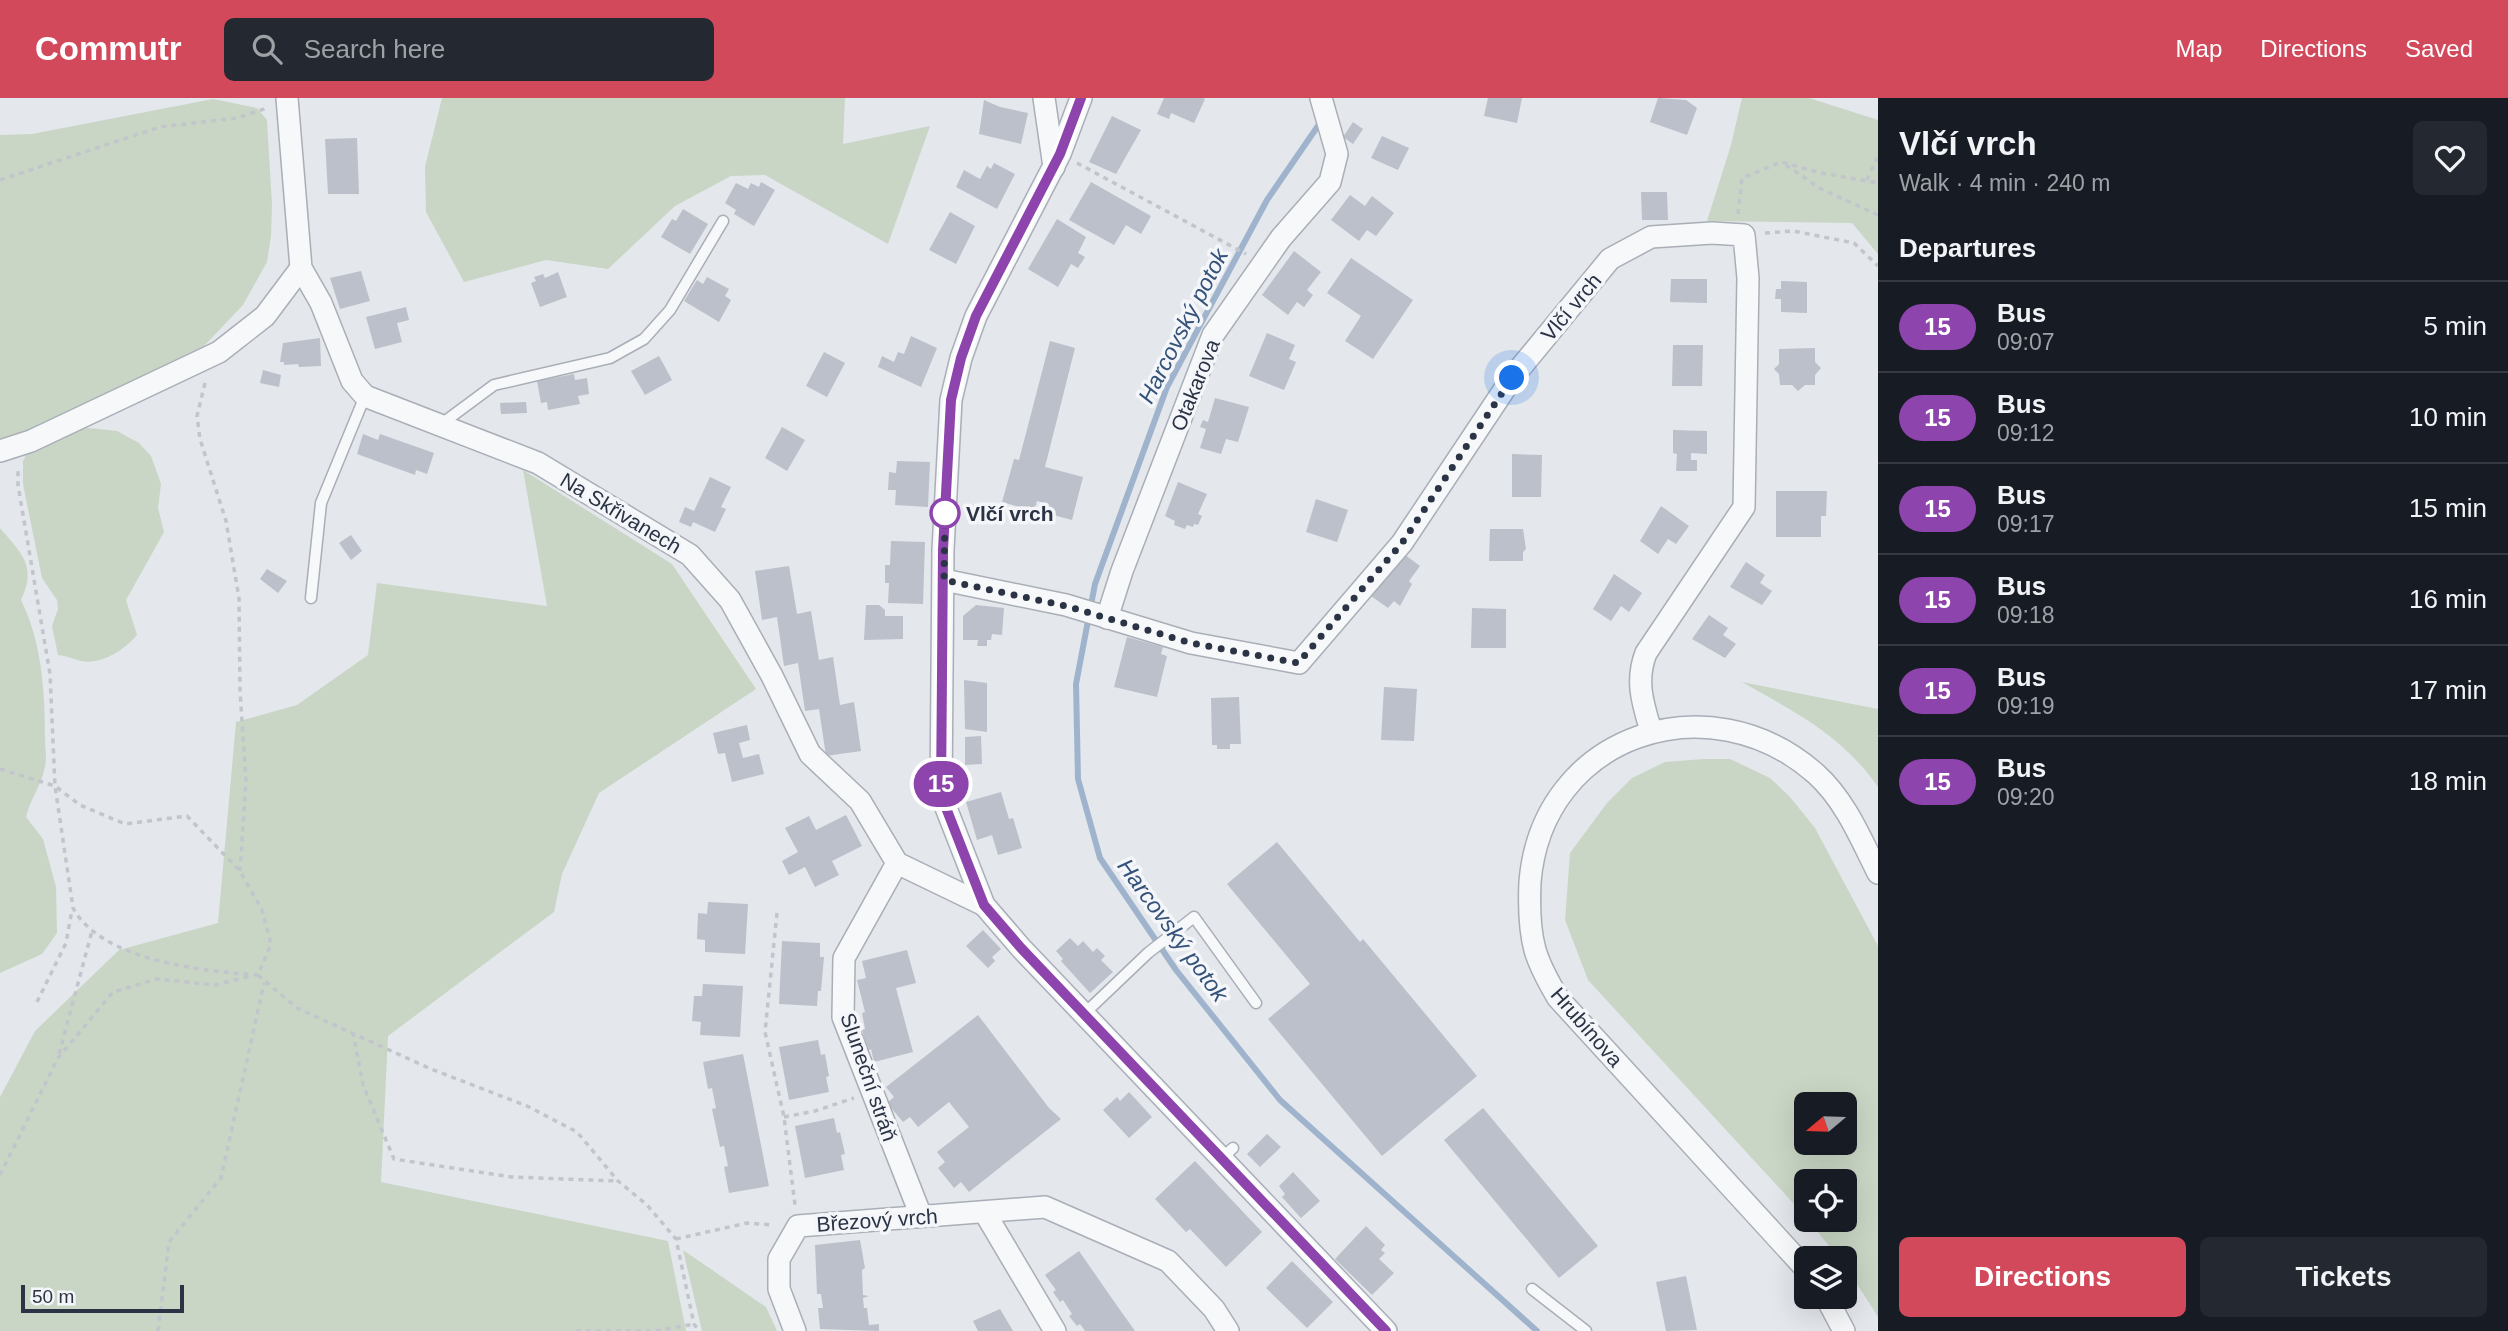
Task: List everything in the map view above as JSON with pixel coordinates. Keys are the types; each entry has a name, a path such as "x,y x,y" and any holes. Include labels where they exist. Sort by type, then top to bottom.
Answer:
{"street":[{"path":"1044,98 1057,160"},
{"path":"984,905 941,795 943,550 951,400 961,358 976,316 1057,160 1081,98"},
{"name":"Otakarova","path":"1103,617 1213,335 1281,238 1330,182 1338,153 1321,98"},
{"path":"287,100 301,268 321,303 352,381 365,396"},
{"name":"Vlčí vrch","path":"944,580 1066,606 1191,643 1298,663 1402,543 1512,378 1610,259 1651,237 1712,233 1744,235"},
{"path":"1651,732 1640,692 1641,667 1646,653 1744,507 1748,278 1744,235"},
{"path":"0,451 31,441 219,352 265,316 301,268"},
{"name":"Na Skřivanech","path":"365,396 538,463 690,555 730,600 772,676 810,754 860,801 897,863"},
{"name":"Hrubínova","path":"1794,1256 1558,998 1535,950 1530,922 1532,863 1538,837 1552,808 1564,790 1595,760 1626,740 1651,732 1689,726 1720,727 1753,737 1782,751 1816,774 1839,799 1878,873"},
{"path":"897,863 984,905 1228,1153 1386,1331"},
{"name":"Sluneční stráň","path":"897,863 844,958 844,1017 921,1216"},
{"name":"Březový vrch","path":"795,1331 779,1289 779,1259 798,1226 985,1213 1045,1206 1168,1261 1214,1308 1228,1331"},
{"path":"985,1213 1055,1331"},
{"path":"1832,1309 1843,1331"}],"lane":[{"path":"440,425 494,385 610,358 644,339 670,310 723,221"},
{"path":"311,598 321,503 365,396"},
{"path":"1088,1011 1148,953 1194,917 1256,1003"},
{"path":"1088,1011 1105,1006"},
{"path":"1532,1289 1586,1331"}],"path":[{"path":"0,180 160,127 237,118 287,100"},
{"path":"1867,180 1878,156"},
{"path":"1057,160 1235,249"},
{"path":"1781,162 1821,189 1878,215"},
{"path":"1878,183 1821,173 1781,162 1742,178 1738,212 1744,235 1793,231 1854,243 1878,266"},
{"path":"219,352 201,393 197,416 203,452 226,521 239,598 240,691 246,781 240,871"},
{"path":"31,441 18,464 18,485 50,674 55,786 73,908 80,922 140,957 214,972 258,975 264,983 297,1008 431,1069 527,1106 577,1132 618,1181 647,1205 676,1239 694,1324 699,1331"},
{"path":"0,769 55,786 80,805 125,824 187,816 240,871 262,910 271,944 258,975"},
{"path":"37,1002 65,943 73,908"},
{"path":"676,1239 747,1223 798,1226 784,1117 765,1032 777,913"},
{"path":"0,1175 58,1058 92,931"},
{"path":"58,1058 113,992 157,979 215,985 258,975"},
{"path":"158,1331 169,1242 221,1178 264,983"},
{"path":"353,1032 363,1085 394,1159 512,1177 618,1181"},
{"path":"784,1117 815,1111 872,1092"},
{"path":"576,1331 656,1331 694,1324"}],"green space":[{"path":"442,98 845,98 843,144 930,126 888,244 765,175 731,176 675,206 608,269 546,260 464,282 426,212 425,167"},
{"path":"1742,98 1809,98 1878,120 1878,254 1852,223 1707,221 1731,145"},
{"path":"213,99 257,108 267,120 271,236 267,262 243,305 204,346 0,443 0,135 32,134"},
{"path":"72,429 117,431 139,443 151,456 161,484 158,508 164,532 126,600 137,635 112,655 89,662 58,655 52,626 58,609 57,600 42,578 23,484 23,461 31,446"},
{"path":"523,470 672,564 756,689 599,793 562,874 554,912 388,1036 381,1182 668,1241 686,1331 0,1331 0,1097 35,1031 119,950 218,923 236,722 297,705 368,655 377,583 547,606"},
{"path":"0,528 25,561 28,578 21,600 34,633 41,668 46,763 26,817 43,839 56,887 57,933 42,954 0,973"},
{"path":"1742,682 1878,709 1878,787 1833,739 1799,715"},
{"path":"1730,759 1770,778 1790,797 1815,828 1878,946 1878,1317 1857,1284 1857,1246 1829,1246 1818,1232 1857,1232 1857,1169 1794,1169 1794,1204 1588,980 1565,920 1570,853 1607,803 1632,778 1665,762"},
{"path":"683,1250 766,1307 777,1331 702,1331"}],"building":[{"path":"1164,98 1205,99 1194,123 1171,113 1169,119 1157,114"},
{"path":"1488,98 1522,98 1517,123 1484,116"},
{"path":"1658,98 1686,100 1697,108 1687,135 1650,122"},
{"path":"984,100 1000,107 1028,113 1021,144 979,134"},
{"path":"1112,116 1141,130 1116,174 1089,162"},
{"path":"1353,122 1363,129 1353,144 1343,137"},
{"path":"1382,136 1409,148 1398,170 1371,158"},
{"path":"357,138 359,194 328,194 325,139"},
{"path":"994,163 1015,174 997,209 956,187 964,170 980,179 987,166 991,169"},
{"path":"761,182 775,190 754,226 734,214 736,210 725,203 736,183 748,189 751,183 759,187"},
{"path":"1091,182 1151,216 1141,234 1126,225 1114,245 1069,220"},
{"path":"1641,192 1667,192 1668,220 1642,220"},
{"path":"1350,195 1365,206 1372,196 1394,213 1376,236 1367,230 1359,241 1331,220"},
{"path":"683,209 708,224 690,254 661,237 672,219 676,221"},
{"path":"950,212 975,226 956,264 929,250"},
{"path":"1057,219 1086,237 1078,253 1085,257 1078,268 1071,264 1058,287 1028,269"},
{"path":"1294,251 1321,272 1307,290 1313,295 1304,307 1297,302 1288,315 1262,295"},
{"path":"1351,258 1413,300 1373,359 1345,341 1361,316 1327,293"},
{"path":"361,271 370,301 340,309 330,278"},
{"path":"558,272 567,297 540,307 531,283 536,281 534,277 543,274 545,278"},
{"path":"707,277 729,289 725,296 731,300 719,322 684,301 697,280 703,284"},
{"path":"1671,279 1707,279 1707,303 1670,302"},
{"path":"1781,281 1807,282 1807,313 1781,312 1781,299 1775,299 1776,289 1781,289"},
{"path":"406,307 409,320 397,323 402,342 375,349 366,317"},
{"path":"1267,333 1295,345 1289,359 1296,362 1284,390 1249,376"},
{"path":"911,336 937,348 921,387 878,367 882,356 894,362 898,352 904,354"},
{"path":"320,338 321,366 299,367 298,364 284,365 284,362 280,362 283,343"},
{"path":"1050,341 1075,348 1045,467 1083,477 1072,520 1046,513 1049,504 1037,501 1034,511 1002,502 1014,459 1019,460"},
{"path":"1673,345 1703,345 1702,386 1672,386"},
{"path":"1815,348 1815,362 1821,368 1815,375 1815,385 1805,385 1798,391 1792,385 1780,385 1779,374 1774,369 1779,364 1779,349"},
{"path":"824,352 845,363 827,397 806,386"},
{"path":"659,356 672,380 645,395 631,371"},
{"path":"263,370 281,375 279,387 260,383"},
{"path":"574,374 575,380 587,378 589,394 578,396 580,404 548,410 547,402 541,403 537,381"},
{"path":"1215,398 1249,407 1238,442 1226,439 1221,454 1200,448 1206,429 1200,427 1203,420 1208,422"},
{"path":"526,402 527,413 501,414 500,403"},
{"path":"782,427 805,440 787,471 765,458"},
{"path":"1673,430 1707,431 1707,454 1691,453 1691,460 1697,460 1697,471 1676,471 1677,454 1673,453"},
{"path":"363,434 378,440 380,434 434,453 427,474 416,470 415,475 357,454"},
{"path":"1512,454 1542,455 1541,497 1512,497"},
{"path":"897,461 930,462 928,507 895,505 896,490 888,490 889,472 896,473"},
{"path":"710,477 731,487 721,507 726,509 715,532 693,522 691,527 679,522 685,507 694,511"},
{"path":"1178,482 1207,494 1198,514 1202,516 1198,525 1187,525 1185,529 1174,525 1175,521 1165,516"},
{"path":"1776,491 1827,491 1826,516 1821,516 1821,537 1776,537"},
{"path":"1316,499 1348,510 1337,542 1306,532"},
{"path":"1661,506 1689,526 1676,544 1668,539 1658,554 1640,541"},
{"path":"1490,529 1523,529 1526,549 1523,552 1523,561 1489,561"},
{"path":"351,535 362,551 351,560 339,543"},
{"path":"891,541 925,542 923,604 888,603 889,583 885,583 885,565 890,565"},
{"path":"1404,554 1420,566 1409,581 1412,584 1400,606 1394,601 1388,608 1371,596"},
{"path":"1746,562 1765,575 1760,583 1772,591 1762,605 1730,587"},
{"path":"789,566 797,614 811,611 819,660 833,657 840,705 854,702 861,751 826,756 819,709 805,711 798,663 784,666 777,617 762,620 755,571"},
{"path":"267,569 287,581 278,593 260,579"},
{"path":"1614,574 1642,593 1629,612 1621,606 1611,621 1593,609"},
{"path":"866,605 879,605 885,610 885,616 903,616 903,639 864,640"},
{"path":"976,605 1004,608 1002,635 992,634 991,640 987,640 987,646 977,646 978,640 963,640 963,616"},
{"path":"1472,608 1506,609 1506,648 1471,648"},
{"path":"1709,615 1728,628 1723,635 1736,644 1725,658 1692,639"},
{"path":"1127,637 1163,647 1161,654 1167,656 1157,697 1114,687"},
{"path":"964,680 987,683 987,732 965,729"},
{"path":"1384,687 1417,689 1414,741 1381,740"},
{"path":"1239,697 1241,744 1230,744 1230,749 1217,749 1217,745 1212,745 1211,698"},
{"path":"747,725 750,740 739,743 743,758 759,754 764,774 732,782 725,753 718,754 713,733"},
{"path":"981,736 982,764 965,765 965,737"},
{"path":"1001,792 1009,819 1013,818 1022,848 998,855 992,835 977,840 966,802"},
{"path":"846,815 862,846 832,861 839,875 815,887 805,867 789,875 782,861 798,852 785,828 809,816 816,830"},
{"path":"1277,842 1360,942 1363,939 1477,1076 1382,1156 1268,1019 1310,984 1227,884"},
{"path":"708,902 748,904 745,954 705,952 705,940 697,939 698,913 707,914"},
{"path":"983,930 1001,949 992,957 995,961 988,968 966,946"},
{"path":"1070,938 1078,946 1083,941 1093,952 1097,948 1105,956 1101,960 1113,972 1090,993 1061,961 1063,959 1056,951"},
{"path":"782,941 820,943 820,957 824,957 817,1006 779,1004"},
{"path":"907,950 916,983 896,988 913,1052 874,1062 871,1049 867,1051 862,1030 865,1029 862,1013 865,1012 857,980 866,978 862,961"},
{"path":"703,984 743,986 740,1037 700,1035 701,1022 692,1021 694,996 702,996"},
{"path":"978,1015 1049,1108 1061,1119 969,1192 961,1182 954,1188 938,1168 945,1162 937,1152 969,1127 949,1102 918,1127 910,1117 903,1122 887,1103 894,1097 886,1087"},
{"path":"818,1040 821,1055 825,1054 829,1092 789,1100 779,1047"},
{"path":"743,1054 769,1186 729,1193 724,1167 728,1166 724,1146 720,1147 712,1109 716,1108 712,1088 708,1089 703,1062"},
{"path":"1129,1092 1152,1117 1129,1138 1103,1110 1117,1097 1120,1101"},
{"path":"1483,1108 1598,1246 1559,1278 1444,1140"},
{"path":"834,1118 845,1154 841,1155 844,1170 805,1178 795,1126"},
{"path":"1267,1134 1281,1147 1260,1167 1247,1154"},
{"path":"1195,1161 1262,1232 1226,1267 1190,1229 1186,1232 1155,1199"},
{"path":"1293,1172 1320,1201 1301,1218 1282,1197 1285,1194 1279,1186"},
{"path":"1366,1226 1385,1245 1381,1250 1385,1253 1379,1259 1394,1273 1372,1295 1335,1259"},
{"path":"860,1240 865,1268 862,1270 863,1295 869,1296 863,1298 864,1308 867,1308 869,1325 879,1324 879,1331 820,1329 818,1308 823,1308 821,1294 817,1294 815,1245"},
{"path":"1079,1251 1135,1331 1085,1331 1069,1316 1072,1314 1063,1300 1060,1302 1053,1292 1056,1290 1045,1275"},
{"path":"1292,1261 1333,1302 1307,1328 1266,1288"},
{"path":"1686,1276 1697,1330 1666,1331 1656,1282"},
{"path":"1000,1309 1013,1331 978,1331 973,1321"}],"waterway":[{"name":"Harcovský potok","path":"1322,120 1267,200 1167,387 1095,584 1076,684 1078,779 1100,858 1176,970 1280,1100 1537,1331"}],"bus line":[{"name":"15","path":"1081,98 1060,154 976,316 961,358 951,400 943,550 941,795 984,905 1021,948 1386,1331"}],"place":[{"name":"Vlčí vrch","path":"945,513"}],"route":[{"path":"945,513 944,580 1066,606 1191,643 1298,663 1402,543 1512,378"}]}
